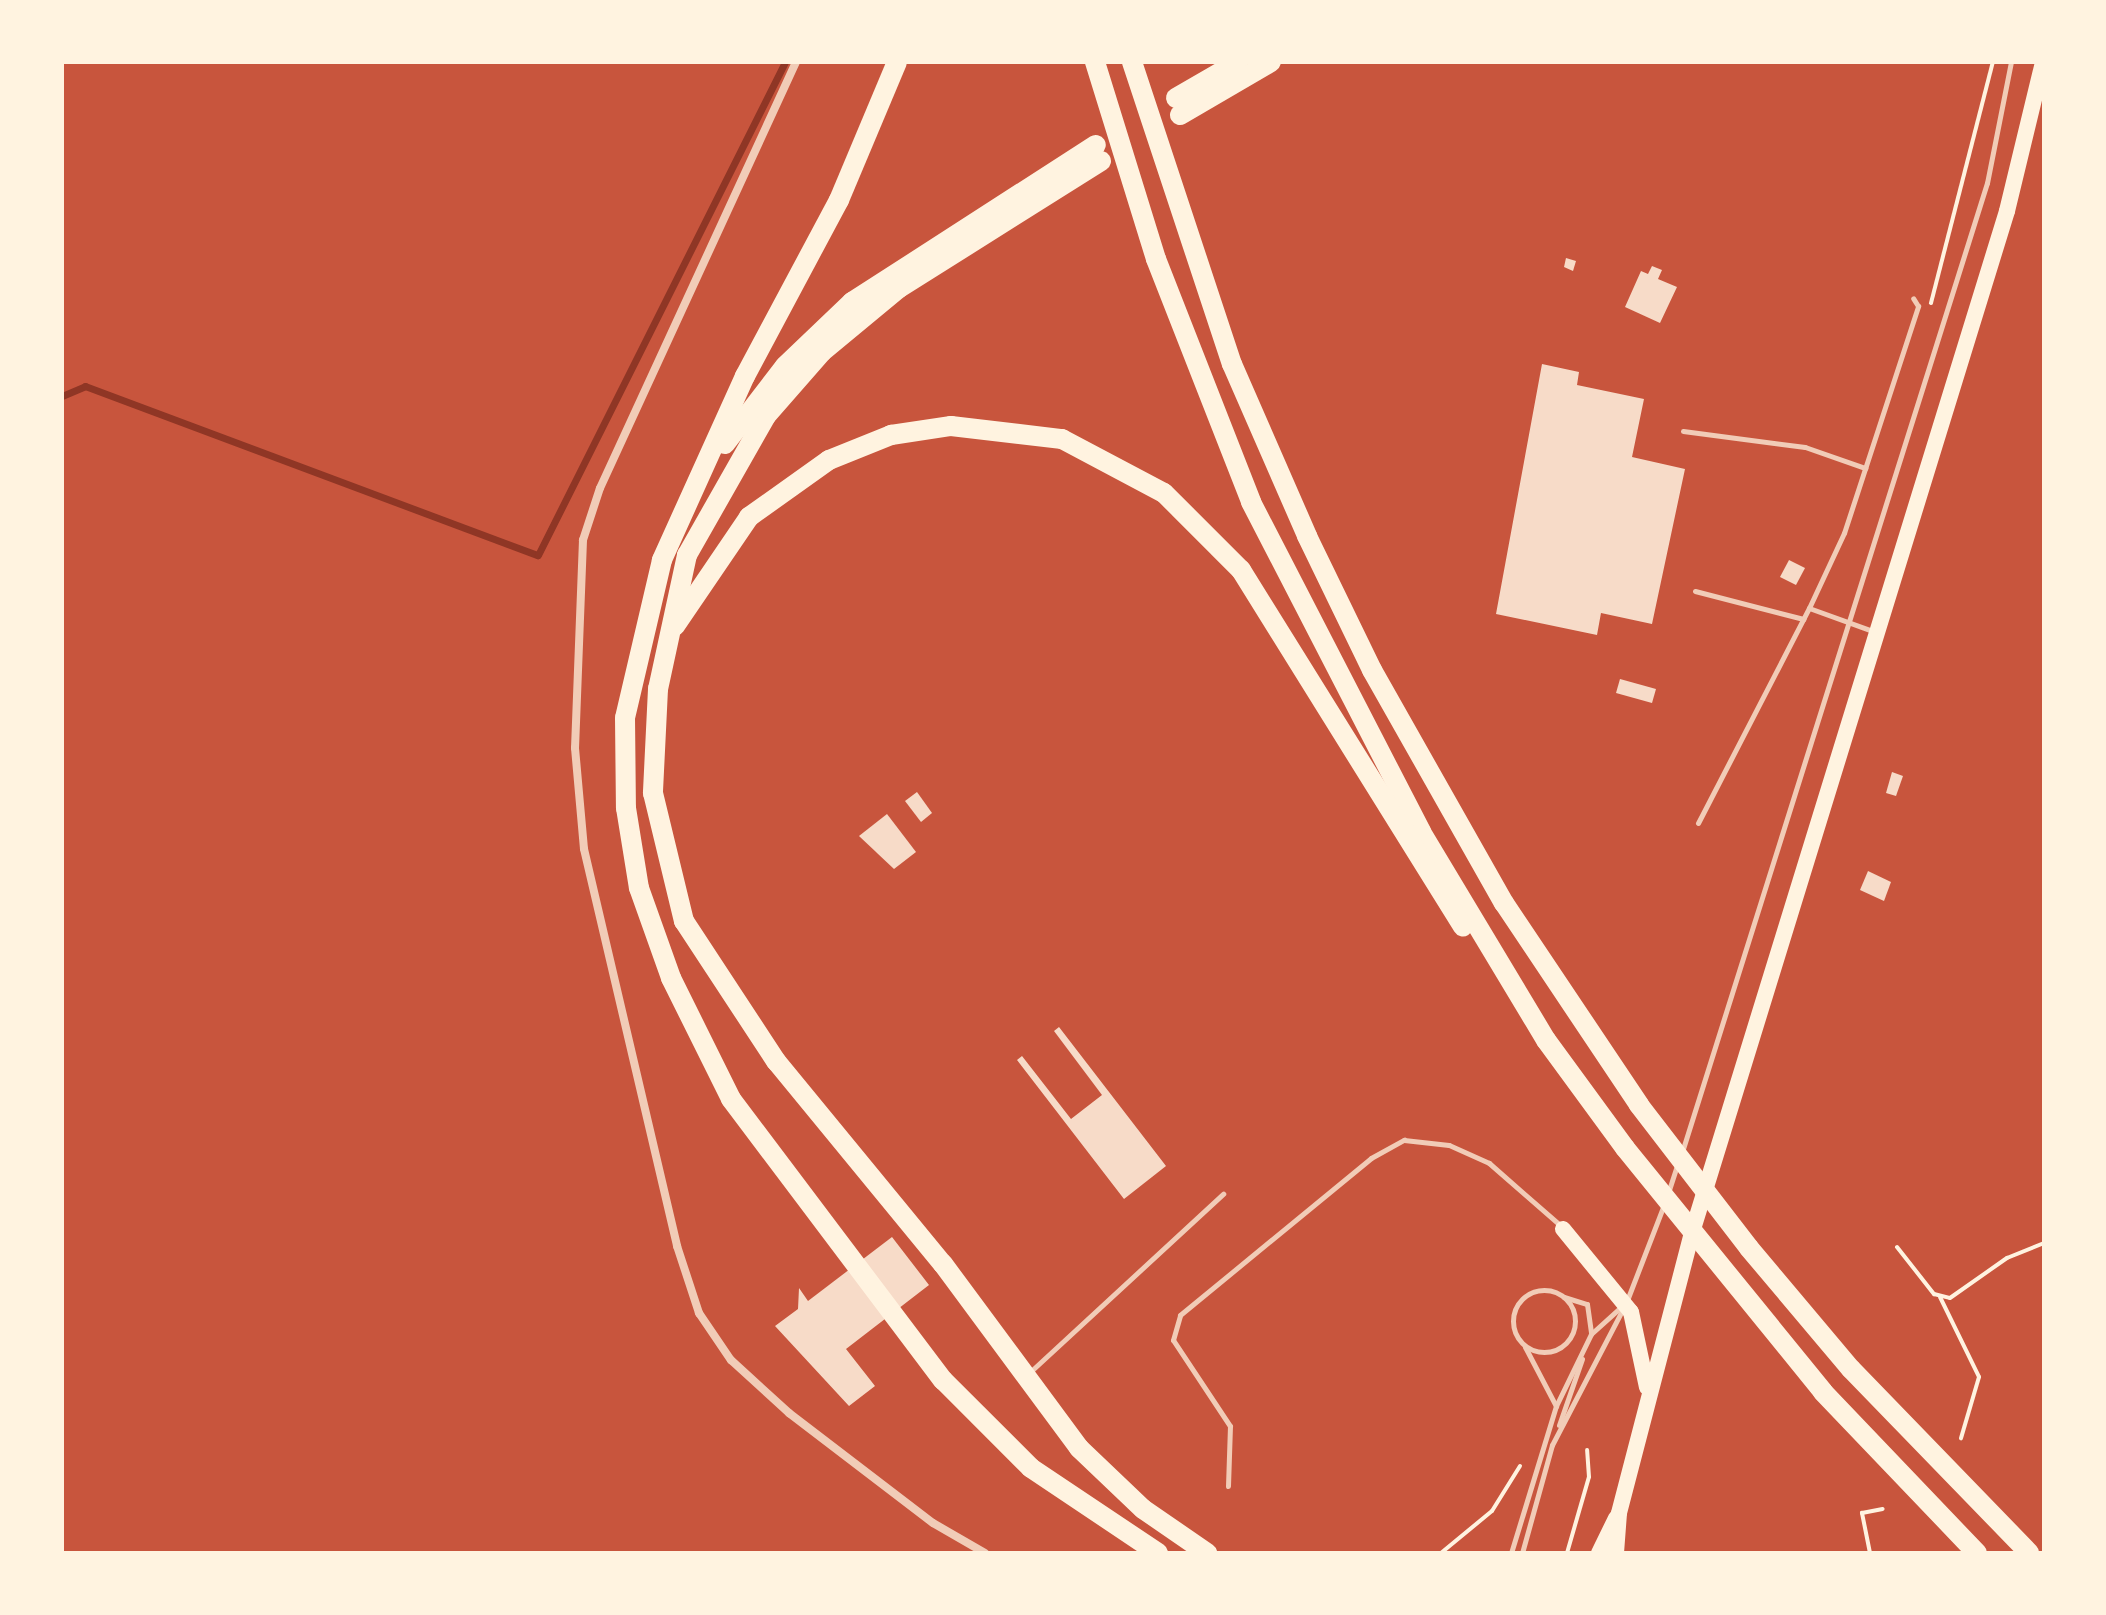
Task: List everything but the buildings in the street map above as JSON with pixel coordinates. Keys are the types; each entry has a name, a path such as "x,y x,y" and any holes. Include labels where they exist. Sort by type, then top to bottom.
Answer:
{"highway":[{"path":"897,62 839,200 695,487 662,560 625,718 626,808 639,888 671,978 731,1099 943,1380 1031,1468 1158,1553"},
{"path":"1095,62 1156,259 1264,529 1421,832 1546,1040"},
{"path":"1238,62 1178,106 1271,62"},
{"path":"1133,65 1232,364 1359,643 1504,903 1639,1105 1749,1248 1851,1369 2029,1553"},
{"path":"695,487 785,366 852,302 1098,153 899,288 792,384 705,516 687,555 667,640 653,793 684,921 776,1061 1108,1478 1207,1553"},
{"path":"667,640 749,517 797,478 858,446 912,431 984,425 1092,450 1164,493 1241,570 1431,881 1625,1148 1734,1288 1977,1553"}],"main road":[{"path":"1616,1553 1619,1513 1649,1394 2007,211 2043,62"},
{"path":"1563,1229 1626,1303 1640,1331 1649,1394"},
{"path":"1599,1553 1619,1513"}],"street":[{"path":"796,62 600,488 583,540 575,748 584,849 677,1246 699,1313 731,1360 789,1413 933,1523 985,1553"}],"lane":[{"path":"1552,1445 1626,1303 1731,1007 1987,183 2011,62"},
{"path":"1698,823 1809,608 1865,468 1918,306 1913,298"},
{"path":"1683,431 1805,447 1865,468"},
{"path":"1695,591 1803,619"},
{"path":"1809,608 1877,633"},
{"path":"1228,1486 1230,1426 1173,1340 1180,1315 1371,1158 1404,1140 1449,1145 1489,1163 1563,1229"},
{"path":"1026,1376 1223,1194"},
{"path":"1522,1553 1552,1445 1591,1334 1587,1304 1533,1291 1517,1304 1513,1324 1556,1406"},
{"path":"1521,1343 1539,1352 1567,1341 1574,1313 1563,1296"},
{"path":"1511,1553 1556,1406 1591,1334 1626,1303"}],"path":[{"path":"1939,1295 1969,1288 2007,1258 2044,1243"},
{"path":"1897,1247 1939,1295 1979,1377 1961,1438"},
{"path":"1567,1553 1589,1477 1587,1450"},
{"path":"1441,1553 1492,1511 1520,1466"},
{"path":"1870,1553 1862,1513 1883,1509"}],"waterway":[{"path":"62,396 85,386 538,555 785,62"}]}
